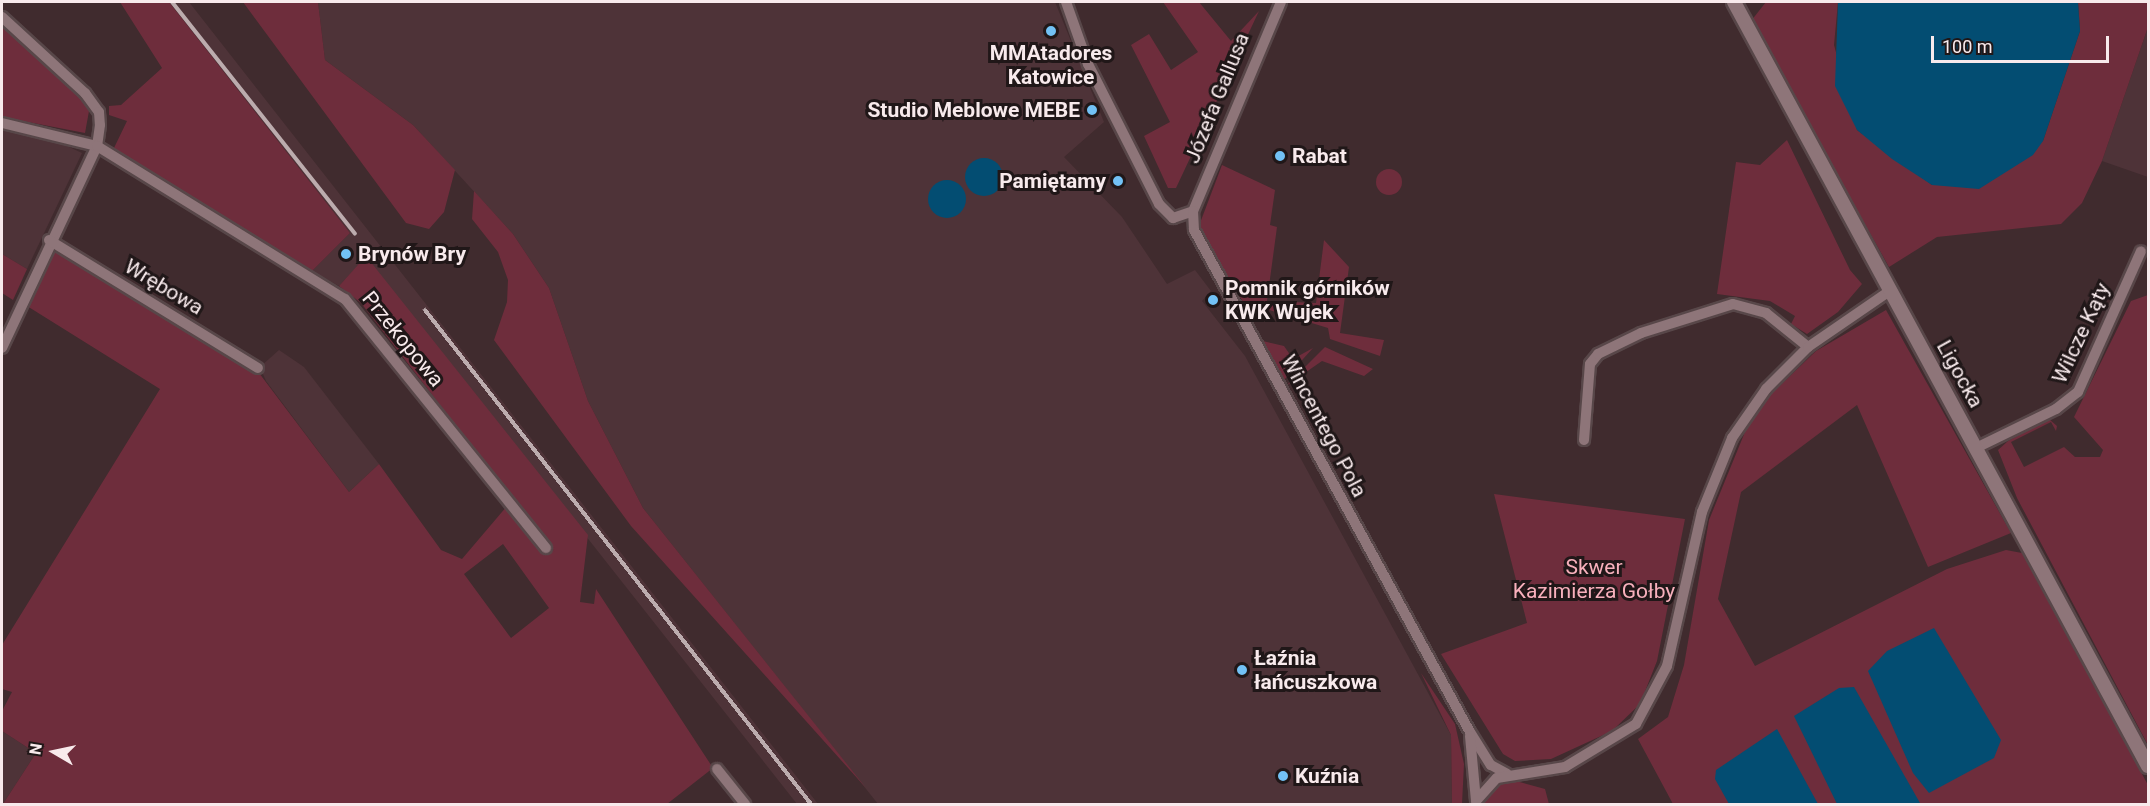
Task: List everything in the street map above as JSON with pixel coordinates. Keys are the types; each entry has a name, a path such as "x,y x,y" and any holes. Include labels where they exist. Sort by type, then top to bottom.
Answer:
{"street":[{"path":"1066,2 1088,64 1159,204 1173,218 1193,211"},
{"name":"Józefa Gallusa","path":"1193,211 1281,2"},
{"name":"Ligocka","path":"1734,2 2148,766"},
{"path":"2,17 85,93 99,112 96,146 49,240 2,348"},
{"name":"Przekopowa","path":"2,123 96,146 352,304 546,548"},
{"name":"Wincentego Pola","path":"1193,211 1198,240 1236,300 1365,543 1470,732 1491,765 1507,774"},
{"name":"Wrębowa","path":"49,240 258,368"},
{"name":"Wilcze Kąty","path":"1976,448 2056,409 2078,392 2141,251"},
{"path":"1476,803 1486,785 1507,774 1565,767 1616,740 1646,712 1667,666 1700,520 1721,459 1766,389 1808,347 1891,290"},
{"path":"1584,440 1590,364 1598,354 1641,333 1733,304 1766,314 1808,347"},
{"name":"Wincentego Pola","path":"1470,732 1476,803"},
{"path":"717,769 745,804"}],"shaded area":[{"path":"169,2 189,2 818,804 797,804 366,257 339,286 312,271 350,233"},
{"path":"318,2 1055,2 1104,122 1064,157 1122,217 1167,284 1195,270 1211,291 1202,301 1245,356 1451,735 1452,804 878,804 643,508 588,401 549,288 513,234 413,125 325,60"},
{"path":"2148,27 2148,177 2102,161"},
{"path":"2,128 52,139 82,153 27,269 2,254"},
{"path":"279,350 304,367 379,464 349,492 266,381 260,367"},
{"path":"2,731 36,753 3,804 2,804"}],"green space":[{"path":"120,2 169,2 350,233 312,271 113,150 127,121 109,115 109,106 121,105 162,68"},
{"path":"243,2 318,2 325,60 413,125 455,170 444,212 429,229 406,223"},
{"path":"1163,2 1199,2 1231,41 1259,11 1176,188 1168,188 1144,136 1170,122 1131,45 1149,34 1171,70 1198,52"},
{"path":"1766,2 1838,2 1834,45 1857,130 1932,185 2043,141 2080,31 2078,2 2148,2 2148,27 2102,161 2082,203 2061,224 1937,237 1889,267 1751,21"},
{"path":"2,25 79,96 89,111 85,133 2,117"},
{"path":"1787,140 1850,270 1862,284 1838,312 1807,334 1791,324 1795,316 1770,301 1717,294 1736,162 1760,165"},
{"path":"1222,165 1275,190 1270,225 1277,227 1267,301 1316,303 1324,240 1349,267 1340,333 1384,340 1380,356 1330,339 1328,328 1243,302 1201,233 1200,223"},
{"path":"1389,169 1398,173 1402,182 1398,191 1389,195 1380,191 1376,182 1380,173"},
{"path":"474,191 513,234 549,288 588,401 643,508 866,788 631,526 494,340 507,302 508,280 498,252 472,219"},
{"path":"55,246 256,369 349,492 379,464 441,550 462,559 513,499 361,303 339,286 366,256 588,535 580,602 594,604 596,589 713,768 667,804 3,804 36,753 2,731 2,711 12,692 2,689 2,645 160,389 27,306","holes":["503,544 549,608 511,638 464,574"]},
{"path":"2,254 27,269 13,300 2,293"},
{"path":"2148,295 2148,745 2017,498 1998,450 2008,441 2049,419 2057,426 2056,431 2051,422 2011,442 2024,467 2064,447 2075,457 2100,457 2103,450 2074,417 2131,301"},
{"path":"1886,310 2011,533 1928,567 1857,405 1741,492 1718,599 1755,666 1947,569 2006,550 2022,553 2148,785 2148,804 1673,804 1638,739 1668,717 1684,665 1709,520 1747,427 1769,396 1816,351"},
{"path":"1263,341 1284,346 1293,359 1313,348 1284,380"},
{"path":"1325,347 1373,369 1364,376 1322,361 1286,386"},
{"name":"Skwer Kazimierza Gołby","path":"1494,494 1685,519 1657,661 1640,704 1612,731 1551,759 1515,761 1503,754 1441,654 1527,623"},
{"path":"1421,673 1455,724 1464,764 1462,804 1452,804 1451,735"},
{"path":"1516,781 1545,789 1549,804 1480,804 1498,785"}],"water":[{"path":"1838,2 2078,2 2080,31 2043,141 2033,155 1979,189 1932,185 1892,159 1857,130 1835,86"},
{"path":"984,158 997,164 1003,177 997,190 984,196 971,190 965,177 971,164"},
{"path":"947,180 954,181 960,186 965,192 965,206 960,212 954,217 947,218 940,217 934,212 929,206 928,199 929,192 934,186 940,181"},
{"path":"1934,628 2001,740 1994,758 1929,793 1913,773 1868,671 1887,651"},
{"path":"1854,687 1920,803 1837,804 1794,716 1839,688"},
{"path":"1777,729 1818,804 1729,804 1715,779 1716,770"}],"railway":[{"path":"172,2 355,234"},
{"path":"425,310 811,804"}],"place":[{"name":"MMAtadores Katowice","path":"1051,31"},
{"name":"Studio Meblowe MEBE","path":"1092,110"},
{"name":"Rabat","path":"1280,156"},
{"name":"Pamiętamy","path":"1118,181"},
{"name":"Brynów Bry","path":"346,254"},
{"name":"Pomnik górników KWK Wujek","path":"1213,300"},
{"name":"Łaźnia łańcuszkowa","path":"1242,670"},
{"name":"Kuźnia","path":"1283,776"}]}
